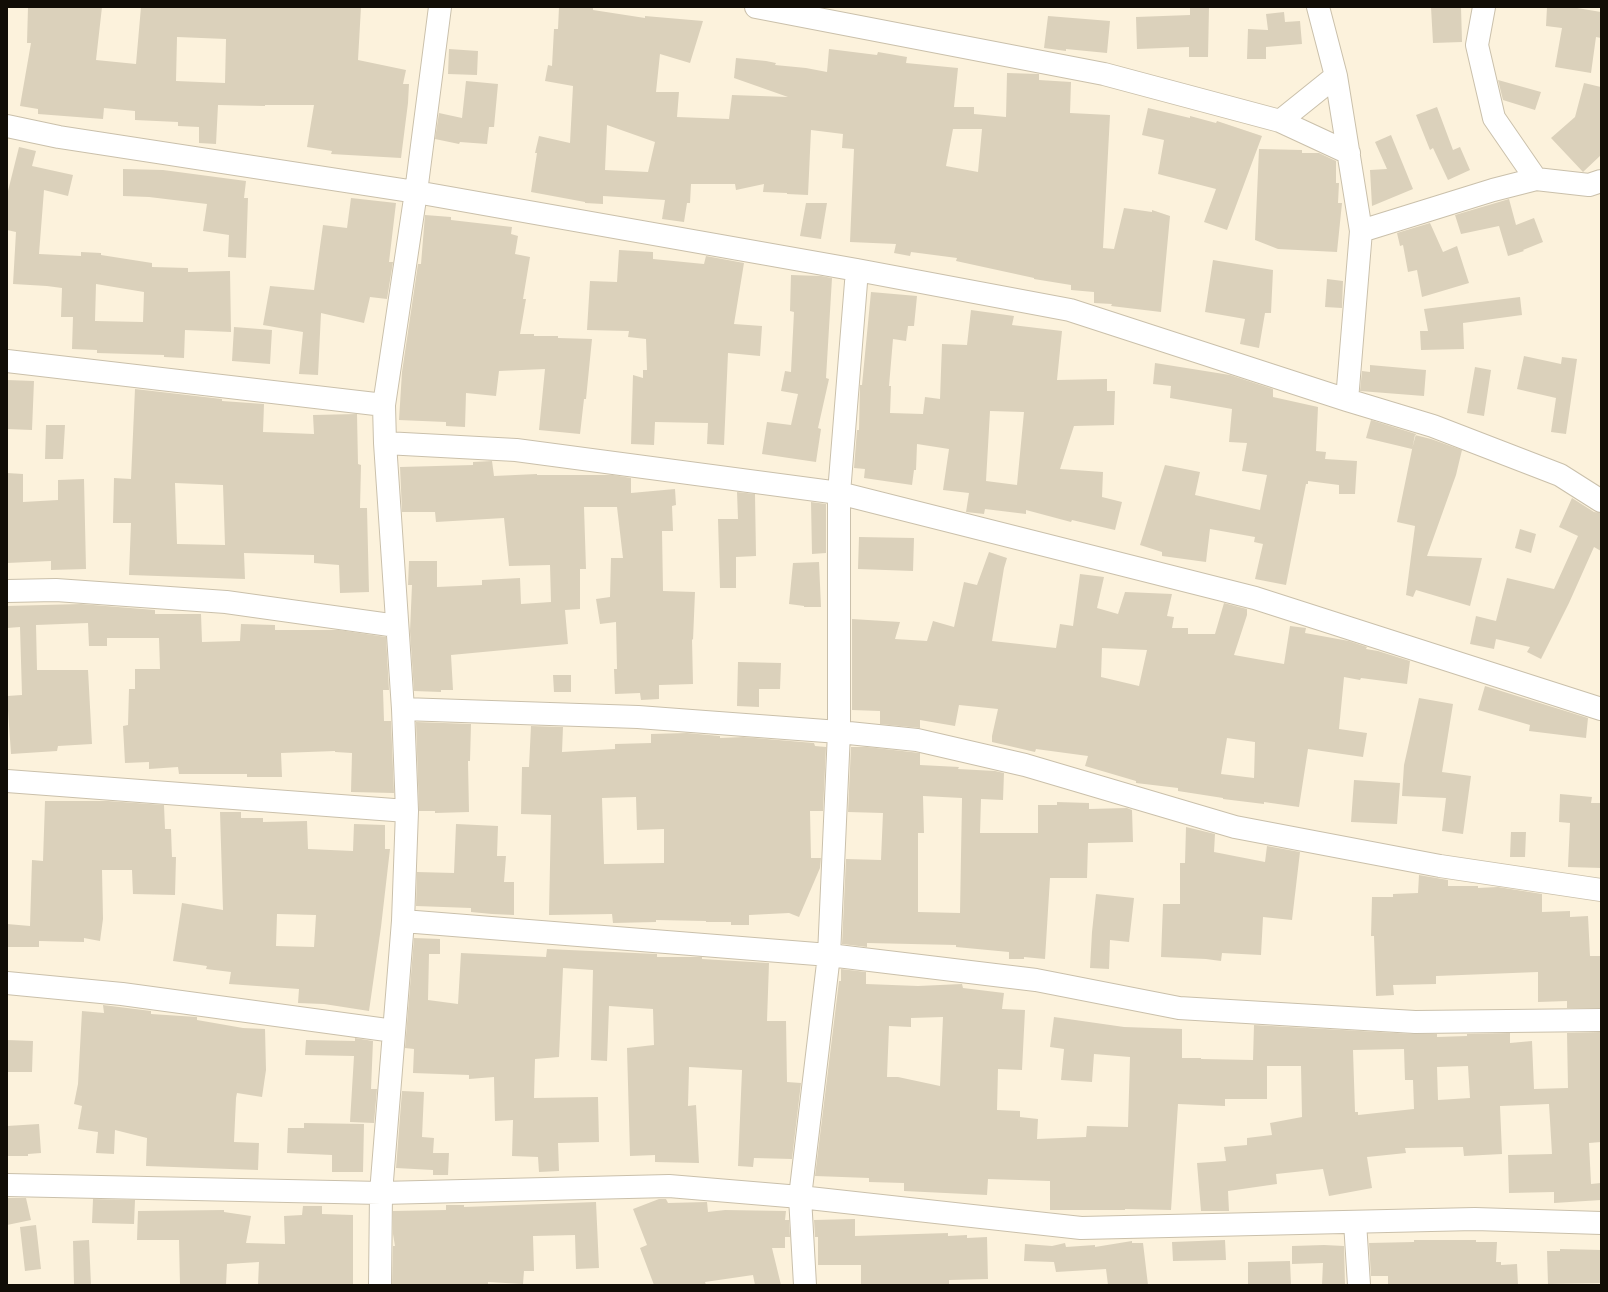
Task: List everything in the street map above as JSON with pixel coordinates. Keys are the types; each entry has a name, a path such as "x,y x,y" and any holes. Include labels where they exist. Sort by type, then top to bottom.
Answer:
{"street":[{"path":"380,1285 381,1193 403,921 407,811 403,709 385,443 384,405 416,192 440,7"},
{"path":"756,7 1104,74 1280,121 1349,153"},
{"path":"1318,7 1336,76 1361,231 1347,400"},
{"path":"1484,7 1477,45 1494,118 1536,179"},
{"path":"1280,121 1336,76"},
{"path":"7,126 59,137 416,192 857,270 1070,310 1432,426 1560,475 1601,501"},
{"path":"1361,231 1493,190 1536,179 1589,185 1601,182"},
{"path":"805,1285 800,1196 829,955 839,732 839,493 857,270"},
{"path":"7,360 384,405"},
{"path":"385,443 516,450 839,493 1255,598 1601,709"},
{"path":"7,591 56,590 226,602 397,626"},
{"path":"403,709 638,717 839,732 917,740 1025,765 1235,827 1440,866 1601,890"},
{"path":"7,781 407,811"},
{"path":"403,921 829,955 1036,980 1179,1008 1415,1022 1601,1020"},
{"path":"7,983 122,994 394,1031"},
{"path":"7,1185 381,1193 669,1186 800,1196 1081,1228 1475,1219 1601,1223"},
{"path":"1355,1222 1359,1285"}],"building":[{"path":"28,7 102,7 96,60 136,64 141,7 361,7 358,60 406,70 403,84 409,84 408,103 401,158 331,154 332,151 307,147 314,105 218,105 216,144 199,143 199,127 178,126 178,122 135,120 135,111 104,108 103,119 38,114 38,109 20,106 31,43 27,43","holes":["177,37 226,39 225,83 176,81"]},
{"path":"559,7 593,7 593,10 645,18 645,16 703,21 690,63 660,54 656,92 679,92 677,117 729,119 732,95 788,97 734,78 736,58 766,61 776,63 775,65 827,72 829,49 877,55 878,52 907,57 906,63 958,68 954,107 974,107 974,114 1006,117 1007,73 1039,74 1039,80 1071,82 1070,113 1110,115 1103,248 1114,249 1124,208 1152,212 1152,210 1170,216 1161,312 1111,306 1112,304 1094,303 1094,292 1071,290 1071,285 1034,279 956,261 957,258 911,252 910,256 894,253 896,244 850,242 854,149 842,148 843,134 811,130 808,195 763,192 764,184 736,190 735,184 691,184 690,203 687,203 684,222 662,219 665,200 603,196 603,204 585,203 531,192 537,153 535,153 539,136 570,143 573,86 545,81 548,65 552,66 554,29 558,29","holes":["607,125 655,142 648,172 605,170","953,129 982,129 978,172 946,166"]},
{"path":"1190,7 1209,7 1208,57 1189,57 1189,47 1137,49 1136,17 1190,15"},
{"path":"1431,7 1461,7 1462,42 1433,43"},
{"path":"1547,7 1571,7 1601,12 1601,38 1596,37 1591,73 1555,67 1562,28 1546,26"},
{"path":"1284,12 1285,22 1300,21 1302,44 1266,47 1266,59 1247,59 1248,29 1268,30 1266,14"},
{"path":"1048,16 1110,21 1107,53 1066,49 1066,51 1044,48"},
{"path":"449,49 478,51 477,75 448,74"},
{"path":"1498,80 1541,92 1535,110 1503,100"},
{"path":"466,81 498,84 494,127 489,127 487,144 460,142 459,144 435,139 439,113 462,118"},
{"path":"1584,83 1601,87 1601,155 1583,172 1551,138 1575,117"},
{"path":"1437,107 1453,150 1460,147 1470,170 1448,180 1433,148 1430,150 1416,115"},
{"path":"1148,108 1190,118 1190,116 1216,123 1217,121 1262,136 1227,230 1204,222 1216,189 1158,174 1164,140 1142,135"},
{"path":"1391,135 1413,189 1372,206 1370,170 1387,169 1375,142"},
{"path":"19,147 36,151 32,166 73,175 68,196 44,190 39,254 81,256 81,252 101,253 101,255 152,263 152,267 188,268 188,272 230,271 231,332 185,330 184,358 164,357 164,355 97,353 97,350 72,349 73,317 61,317 62,288 13,284 16,232 7,230 7,195","holes":["96,284 144,292 143,322 95,321"]},
{"path":"1259,149 1302,150 1302,153 1319,153 1336,161 1336,183 1339,183 1338,203 1342,203 1337,252 1278,249 1255,240"},
{"path":"123,169 163,170 246,181 244,198 248,198 246,258 228,257 229,235 203,231 207,204 149,197 123,196"},
{"path":"351,198 396,203 389,262 393,262 387,299 370,297 364,323 321,313 318,375 299,374 303,332 263,325 270,286 314,290 323,225 347,228"},
{"path":"1509,199 1516,225 1534,218 1543,242 1523,250 1524,251 1508,256 1499,226 1461,234 1455,215"},
{"path":"806,203 827,203 821,239 800,236"},
{"path":"425,215 451,217 451,220 512,227 511,234 518,236 515,254 530,257 523,299 526,299 520,334 534,334 534,336 558,336 558,338 592,339 586,399 584,399 580,434 539,430 545,369 499,371 496,396 466,393 465,427 446,426 446,422 399,420 402,372 418,264 421,264"},
{"path":"1430,223 1443,252 1457,246 1469,283 1422,297 1417,270 1408,272 1403,245 1400,246 1397,233"},
{"path":"619,250 653,252 653,259 704,264 706,256 744,263 734,324 762,326 760,356 728,353 724,445 707,444 708,423 655,422 654,445 631,444 633,375 643,378 643,370 647,370 646,339 628,337 629,331 587,330 590,281 617,282"},
{"path":"1213,260 1273,270 1271,313 1265,313 1259,348 1240,344 1245,319 1205,312"},
{"path":"791,275 832,278 826,378 829,379 818,428 821,429 816,462 762,454 767,422 791,425 798,394 781,391 785,371 791,372 794,312 790,311"},
{"path":"1327,279 1343,281 1342,308 1325,307"},
{"path":"871,292 917,296 914,326 908,326 906,341 893,339 889,386 891,386 890,413 923,414 925,397 940,399 942,344 967,345 971,310 1014,316 1012,325 1062,331 1057,380 1107,379 1107,391 1115,391 1114,425 1074,426 1060,469 1103,472 1102,497 1122,502 1115,530 1072,520 1071,522 1026,510 1026,514 985,509 984,514 966,512 969,493 943,490 949,449 917,444 916,470 914,470 912,485 864,478 865,469 854,468 857,430 859,430 860,385 862,385","holes":["990,411 1024,412 1017,485 986,481"]},
{"path":"1520,297 1522,315 1463,323 1464,349 1421,350 1420,331 1428,331 1424,309"},
{"path":"234,327 272,330 270,364 232,361"},
{"path":"1524,356 1561,364 1562,357 1577,359 1566,434 1551,432 1556,398 1517,389"},
{"path":"1155,363 1230,375 1273,389 1273,397 1318,407 1316,451 1326,452 1325,459 1357,461 1355,494 1339,494 1339,485 1308,481 1308,484 1306,484 1286,585 1255,579 1263,544 1254,542 1255,537 1210,529 1206,562 1162,556 1162,552 1140,545 1165,465 1200,472 1195,495 1260,510 1267,475 1242,471 1247,443 1229,442 1232,409 1170,398 1171,386 1153,384"},
{"path":"1370,365 1426,370 1424,396 1360,391 1362,371 1370,372"},
{"path":"1475,367 1491,370 1484,416 1467,413"},
{"path":"7,380 34,381 32,430 7,429"},
{"path":"135,389 222,399 222,401 264,404 263,432 314,434 313,415 357,414 358,464 361,465 360,508 367,508 369,592 340,593 339,565 314,563 314,555 244,553 245,579 129,575 131,523 113,523 114,478 131,479","holes":["175,483 223,485 225,545 177,544"]},
{"path":"1371,420 1416,434 1412,449 1366,438"},
{"path":"46,425 65,425 63,459 45,459"},
{"path":"1415,435 1462,450 1456,475 1427,556 1482,558 1470,606 1416,590 1413,597 1406,595 1415,526 1397,522"},
{"path":"492,461 494,476 537,474 613,475 631,478 631,493 675,489 676,505 672,506 673,531 662,531 663,591 695,592 693,640 692,639 693,684 659,685 659,699 641,700 640,693 615,694 614,669 617,669 616,622 600,624 596,599 610,597 611,558 623,558 617,507 584,507 586,569 580,569 580,609 565,610 568,644 451,655 453,690 441,690 441,692 414,691 410,631 412,585 408,585 409,561 437,561 437,587 482,585 482,580 520,578 521,604 551,602 550,565 509,566 504,518 436,522 435,512 402,512 400,467 473,465 473,462"},
{"path":"7,473 23,474 23,502 58,500 58,480 84,479 86,569 51,570 51,561 7,563"},
{"path":"737,492 755,494 756,556 736,557 736,588 720,588 718,519 738,519"},
{"path":"1572,498 1594,512 1601,513 1601,551 1594,547 1569,603 1541,659 1527,652 1530,647 1496,639 1494,649 1470,644 1476,616 1496,621 1507,578 1554,589 1578,536 1559,527"},
{"path":"811,502 826,504 826,553 812,554"},
{"path":"1520,529 1536,534 1531,553 1515,548"},
{"path":"859,537 914,538 913,571 858,569"},
{"path":"989,552 1007,558 992,641 1056,648 1060,624 1073,626 1080,574 1104,577 1097,608 1118,614 1125,592 1172,594 1167,616 1174,617 1172,628 1188,628 1188,634 1215,634 1224,603 1247,609 1247,615 1234,655 1284,664 1290,626 1306,628 1305,633 1349,641 1367,647 1366,649 1378,651 1410,661 1407,684 1361,678 1360,680 1344,677 1339,729 1367,733 1363,757 1308,749 1299,807 1264,802 1264,804 1223,799 1178,791 1178,788 1136,783 1136,781 1085,766 1088,756 1036,749 1035,752 992,742 998,709 959,705 955,726 920,720 920,728 880,724 880,711 852,710 852,619 900,622 895,639 927,641 933,621 954,627 964,582 977,585","holes":["1102,648 1147,650 1139,686 1101,677","1227,738 1255,742 1254,778 1221,774"]},
{"path":"819,562 821,607 804,607 789,604 793,563"},
{"path":"81,604 155,610 155,614 201,614 202,642 240,641 241,624 275,625 275,630 339,630 386,637 389,690 383,690 384,721 391,721 394,793 351,792 352,753 335,751 281,753 282,777 247,777 247,774 179,774 178,767 149,769 149,762 125,763 123,726 128,725 129,689 135,689 135,669 160,669 159,638 107,638 107,646 89,646 88,623 36,625 37,670 88,670 92,744 58,746 57,751 11,754 7,696 22,695 20,627 7,628 7,606"},
{"path":"738,662 781,663 780,689 759,689 759,707 737,706"},
{"path":"553,675 571,675 571,692 554,692"},
{"path":"1485,686 1588,718 1586,738 1529,731 1530,725 1478,710"},
{"path":"1419,698 1453,704 1442,772 1471,776 1463,834 1442,831 1446,798 1402,796 1404,765"},
{"path":"416,722 471,724 470,761 468,761 469,812 435,813 435,811 419,811"},
{"path":"531,726 563,727 562,752 615,749 615,744 651,743 651,734 687,733 720,736 720,738 743,737 814,743 815,746 826,747 823,811 810,811 811,858 821,858 820,868 799,917 789,913 749,915 749,925 731,925 731,922 656,920 656,922 613,923 612,914 549,915 551,815 521,814 522,767 529,767","holes":["636,797 637,830 664,829 664,863 604,864 602,798"]},
{"path":"851,747 867,747 920,753 920,765 959,767 958,769 995,771 1004,773 1003,800 981,799 980,833 1038,833 1038,805 1057,805 1057,802 1089,803 1089,809 1127,808 1132,810 1133,842 1088,843 1087,878 1050,878 1045,959 1024,957 1024,959 1009,959 1009,952 956,947 956,945 867,943 867,947 842,944 846,859 881,860 883,813 848,812","holes":["923,796 962,798 960,913 918,912 918,833 924,833"]},
{"path":"1354,780 1400,783 1397,824 1351,822"},
{"path":"1560,794 1592,797 1591,803 1601,803 1601,868 1568,867 1570,823 1559,822"},
{"path":"45,801 108,801 164,805 165,829 171,829 172,857 176,857 175,895 133,894 132,870 102,870 103,919 100,941 84,938 84,942 39,941 39,947 7,947 7,924 30,926 32,860 43,861"},
{"path":"220,812 241,812 241,818 263,818 263,822 307,821 308,849 353,851 354,824 385,825 385,849 390,849 369,1011 324,1004 298,1003 299,989 229,984 231,972 206,969 207,966 173,961 182,903 223,910","holes":["277,914 316,915 314,947 276,946"]},
{"path":"456,824 498,826 497,856 506,856 504,882 514,882 514,915 471,912 471,908 416,906 417,872 454,873"},
{"path":"1186,827 1215,834 1214,852 1265,862 1267,846 1300,852 1292,920 1263,917 1261,955 1222,953 1221,961 1161,957 1163,904 1180,904 1180,863 1185,863"},
{"path":"1511,832 1526,832 1525,857 1510,857"},
{"path":"1419,875 1448,880 1448,886 1478,886 1478,888 1498,887 1542,894 1542,912 1570,911 1570,917 1588,916 1590,956 1601,956 1601,1008 1567,1008 1567,1001 1538,1002 1538,972 1436,976 1436,984 1393,985 1394,995 1376,996 1374,936 1371,936 1372,897 1393,897 1393,894 1418,893"},
{"path":"1096,894 1134,898 1129,942 1110,940 1109,969 1090,968"},
{"path":"414,938 440,939 440,954 429,954 428,1000 458,1004 461,953 546,957 547,949 657,954 657,957 702,957 702,959 769,963 767,1021 786,1021 787,1082 801,1083 792,1159 754,1158 753,1167 738,1166 742,1070 689,1067 688,1106 696,1105 699,1163 655,1162 655,1155 630,1156 627,1048 654,1045 653,1009 609,1006 607,1061 591,1060 593,970 563,968 559,1057 535,1059 534,1098 598,1097 599,1142 558,1143 559,1171 539,1172 538,1157 512,1156 513,1120 495,1121 494,1077 469,1079 469,1075 413,1073 414,1049 405,1048"},
{"path":"841,969 866,972 866,984 918,986 962,984 963,988 1004,993 1002,1009 1025,1010 1022,1070 998,1069 997,1110 1020,1111 1020,1117 1038,1119 1037,1139 1086,1137 1087,1126 1128,1127 1130,1057 1094,1054 1092,1082 1061,1080 1064,1049 1050,1047 1054,1017 1124,1027 1182,1029 1182,1058 1201,1059 1253,1060 1254,1025 1437,1034 1437,1037 1467,1036 1467,1034 1510,1033 1510,1043 1532,1041 1534,1089 1568,1088 1567,1033 1601,1032 1601,1142 1589,1143 1591,1184 1601,1183 1601,1200 1554,1203 1554,1192 1509,1193 1508,1155 1552,1154 1549,1104 1500,1106 1502,1154 1464,1156 1463,1147 1405,1148 1406,1153 1367,1157 1372,1188 1329,1196 1323,1169 1276,1174 1277,1184 1228,1191 1229,1211 1201,1211 1197,1163 1226,1161 1224,1147 1247,1145 1247,1138 1272,1135 1270,1123 1302,1117 1301,1066 1267,1066 1267,1099 1225,1099 1225,1106 1178,1104 1171,1210 1050,1210 1050,1181 988,1179 987,1195 904,1191 904,1183 869,1182 869,1178 815,1176 839,981 841,981","holes":["943,1017 940,1086 898,1077 887,1077 889,1026 911,1027 911,1018","1404,1049 1405,1080 1413,1080 1414,1109 1358,1115 1358,1112 1355,1112 1353,1050","1468,1066 1470,1098 1438,1100 1437,1067"]},
{"path":"103,1005 151,1011 151,1014 197,1017 197,1020 243,1028 265,1029 266,1070 262,1097 237,1093 236,1098 234,1142 259,1143 258,1170 146,1166 147,1138 115,1130 114,1154 96,1153 98,1132 78,1129 82,1106 74,1104 78,1084 82,1011 104,1013"},
{"path":"355,1038 373,1041 371,1089 377,1089 374,1123 350,1122 354,1056 305,1055 306,1040 355,1041"},
{"path":"7,1040 33,1041 32,1072 7,1072"},
{"path":"402,1091 424,1092 422,1137 434,1138 433,1153 449,1153 448,1175 433,1175 433,1170 396,1168"},
{"path":"304,1123 364,1124 363,1172 332,1172 332,1155 287,1153 288,1128 304,1128"},
{"path":"39,1124 41,1153 28,1154 28,1156 7,1156 7,1126"},
{"path":"7,1198 26,1198 31,1220 7,1225"},
{"path":"93,1199 135,1200 134,1224 92,1223"},
{"path":"659,1199 666,1199 668,1203 707,1202 708,1212 725,1210 786,1211 785,1220 789,1220 790,1237 785,1237 785,1248 772,1248 781,1285 755,1285 753,1275 705,1282 706,1285 654,1285 640,1248 647,1245 633,1209"},
{"path":"596,1202 599,1268 576,1269 575,1235 533,1236 534,1271 524,1271 523,1284 488,1282 488,1285 392,1285 393,1246 395,1246 393,1234 393,1211 446,1210 446,1205 464,1205 464,1207"},
{"path":"303,1206 322,1206 322,1214 353,1215 353,1285 258,1285 259,1262 227,1264 226,1285 180,1285 179,1240 137,1240 138,1211 224,1210 224,1212 251,1216 246,1243 285,1244 284,1216 302,1215"},
{"path":"855,1219 855,1236 948,1233 948,1236 967,1235 967,1238 987,1237 988,1279 949,1280 949,1285 861,1285 861,1265 818,1265 818,1237 815,1237 814,1220"},
{"path":"36,1225 41,1269 25,1271 20,1227"},
{"path":"89,1240 91,1285 74,1285 73,1241"},
{"path":"1225,1240 1226,1260 1173,1261 1172,1242"},
{"path":"1414,1240 1476,1240 1476,1242 1497,1242 1496,1262 1501,1262 1501,1265 1517,1264 1518,1285 1388,1285 1388,1276 1371,1276 1369,1243 1414,1242"},
{"path":"1132,1241 1132,1243 1143,1243 1148,1285 1108,1285 1106,1269 1056,1272 1054,1262 1024,1261 1025,1244 1052,1246 1065,1243 1066,1247 1095,1245 1095,1247"},
{"path":"1292,1246 1344,1246 1345,1285 1322,1285 1323,1263 1292,1264"},
{"path":"1560,1249 1601,1250 1601,1283 1548,1284 1547,1251 1560,1251"},
{"path":"1290,1261 1291,1285 1248,1285 1248,1262"}]}
